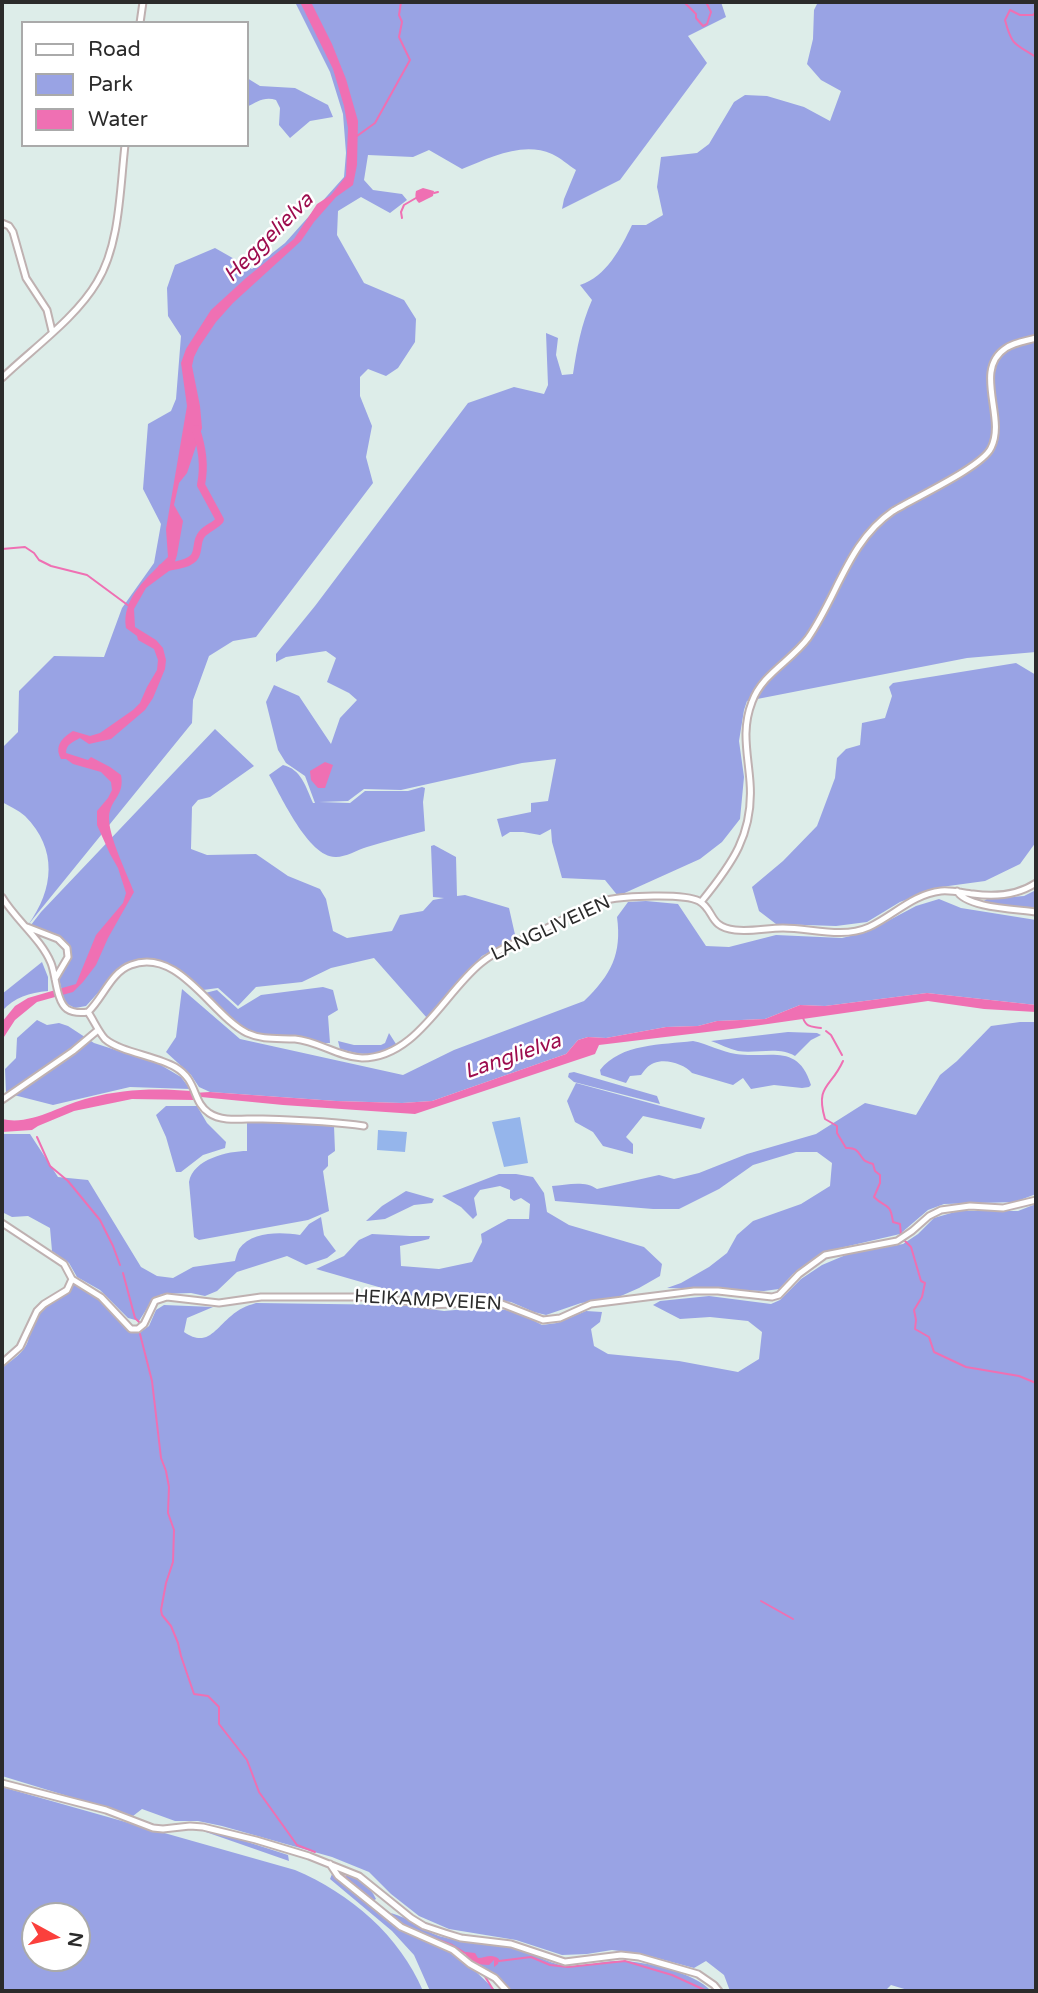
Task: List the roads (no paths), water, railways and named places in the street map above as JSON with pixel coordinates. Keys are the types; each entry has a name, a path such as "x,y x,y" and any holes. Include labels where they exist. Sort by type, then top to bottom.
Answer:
{"street":[{"path":"140,21 142,2"},
{"path":"2,378 85,300 106,266 114,239 125,147"},
{"path":"2,223 9,226 13,232 26,278 47,310 52,331"},
{"path":"1036,338 1006,347 994,364 991,386 996,431 988,453 971,467 894,511 875,527 853,553 808,638 756,692 746,727 751,797 745,835 728,868 701,902 715,923 730,930 784,928 844,932 870,927 927,894 939,891 1001,894 1018,892 1036,883"},
{"path":"957,891 962,898 978,903 1036,912"},
{"name":"LANGLIVEIEN","path":"88,1012 119,971 134,963 152,963 190,981 230,1022 247,1033 260,1037 303,1041 358,1058 377,1056 395,1050 411,1038 474,969 488,958 583,910 608,900 639,896 682,898 701,902"},
{"path":"2,897 49,959 61,1000 69,1010 88,1012 106,1040 115,1045 151,1056 179,1069 190,1079 202,1107 209,1113 226,1119 364,1126"},
{"path":"24,926 58,939 67,948 68,957 55,981"},
{"path":"2,1100 99,1030"},
{"name":"HEIKAMPVEIEN","path":"72,1279 98,1295 127,1327 135,1329 144,1324 155,1301 167,1297 219,1303 273,1296 377,1297 423,1305 502,1304 539,1319 555,1319 597,1303 694,1291 776,1296 809,1265 825,1255 897,1241 941,1210 970,1206 1003,1208 1036,1200"},
{"path":"2,1223 61,1261 69,1270 72,1279 70,1287 63,1294 37,1311 20,1348 2,1363"},
{"path":"2,1783 106,1810 148,1826 163,1829 203,1827 256,1840 330,1864 359,1876 411,1919 461,1938 511,1944 565,1962 613,1955 632,1956 698,1974 719,1991"},
{"path":"330,1864 338,1876 401,1927 453,1950 470,1964 495,1978 507,1991"}],"water":[{"path":"300,2 311,2 346,79 358,121 357,165 353,185 336,197 301,241 233,303 216,322 194,357 192,366 202,428 187,473 179,483 174,505 183,521 177,555 173,568 146,588 134,609 135,627 156,640 163,648 165,669 145,710 111,739 89,744 80,738 66,750 66,753 88,760 91,757 121,775 121,788 109,817 115,844 134,892 96,965 83,982 73,992 37,1002 15,1020 2,1040 2,1022 15,1006 28,998 76,984 96,935 123,903 126,893 118,868 97,825 97,811 112,790 111,782 101,772 61,759 58,750 63,740 73,731 90,736 100,733 133,710 140,703 157,670 158,660 154,649 138,640 137,636 126,628 126,617 132,597 138,588 168,557 166,529 187,406 181,363 186,349 211,310 294,239 317,204 331,195 346,176 348,128 344,106 333,69"},
{"path":"423,188 434,191 433,196 419,203 416,191"},
{"path":"325,762 333,765 325,788 318,788 311,780 310,771"},
{"path":"927,993 1036,1005 1036,1012 984,1009 928,1001 599,1045 595,1054 415,1114 201,1097 195,1097 194,1100 132,1099 74,1111 32,1130 2,1132 2,1119 24,1120 89,1098 140,1090 178,1090 336,1101 432,1101 566,1054 578,1040 588,1037 606,1038 717,1021 765,1019 800,1005 825,1006"},
{"path":"466,1952 475,1953 478,1958 496,1957 499,1959 498,1964 494,1967 494,1960 489,1965 475,1963 467,1957"}],"waterway":[{"path":"357,136 375,123 410,60 399,37 402,22 399,15 401,2"},
{"path":"684,2 703,26 707,24 711,12 706,2"},
{"path":"1036,12 1033,15 1020,15 1010,10 1005,20 1015,43 1036,57"},
{"path":"434,193 438,192"},
{"path":"402,218 404,205 416,198"},
{"name":"Heggelielva","path":"162,568 180,565 193,559 202,534 220,520 201,485 202,457 196,429"},
{"path":"2,549 25,547 39,560 51,566 87,575 129,606"},
{"path":"803,1018 808,1025 821,1028"},
{"path":"826,1031 842,1055"},
{"path":"843,1061 823,1093 822,1108 825,1119 837,1126 837,1133 846,1148 855,1150 865,1161 873,1164 880,1175 880,1183 874,1197 889,1208 893,1222 900,1224 901,1235"},
{"path":"37,1137 50,1166 68,1181 100,1220 120,1265"},
{"path":"904,1240 911,1247 921,1281 925,1283 922,1297 914,1310 915,1329 929,1337 934,1352 966,1367 1019,1376 1036,1383"},
{"path":"123,1273 135,1318 140,1323"},
{"path":"140,1334 152,1381 161,1458 169,1487 168,1513 174,1530 173,1562 166,1583 162,1615 171,1626 178,1643 194,1694 208,1696 219,1707 219,1724 247,1760 259,1792 297,1845 315,1852"},
{"path":"761,1601 793,1619"},
{"path":"340,1873 400,1923 410,1928"},
{"path":"428,1936 465,1953"},
{"path":"499,1961 531,1957 550,1965 568,1967 625,1961 672,1975 707,1991"},
{"path":"484,1975 494,1991"}],"water label":[{"name":"Langlielva","path":"513,1057"}]}
